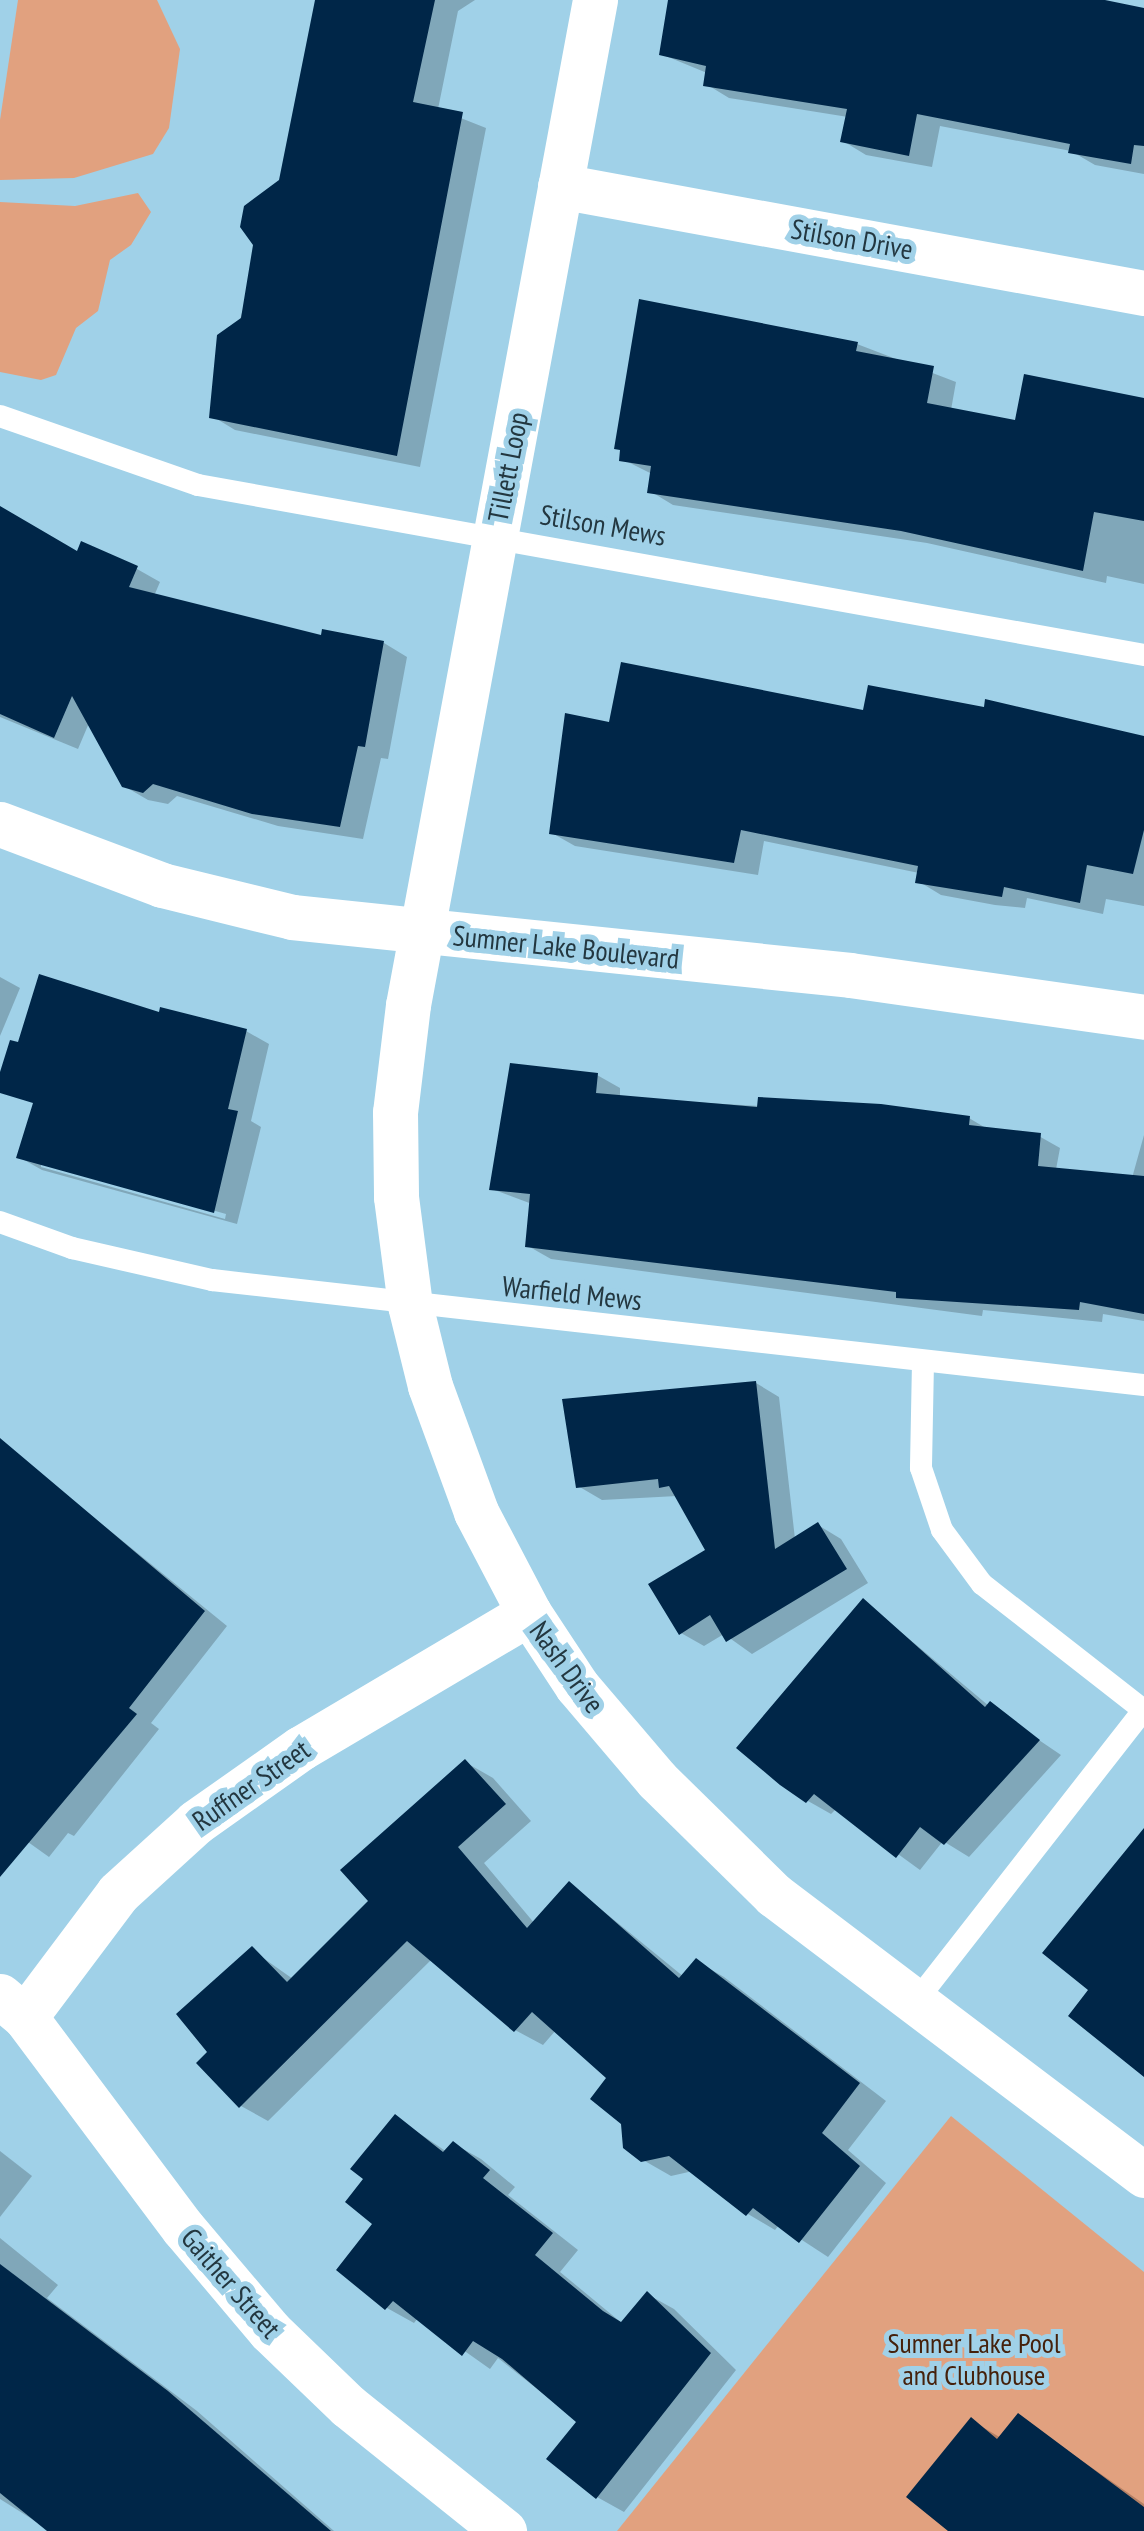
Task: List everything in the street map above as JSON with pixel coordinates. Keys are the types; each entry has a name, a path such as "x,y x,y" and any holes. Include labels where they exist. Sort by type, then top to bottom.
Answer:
{"street":[{"name":"Tillett Loop","path":"421,933 595,0"},
{"name":"Stilson Drive","path":"560,186 1144,293"},
{"name":"Sumner Lake Boulevard","path":"0,824 162,885 292,917 850,975 1144,1017"},
{"name":"Nash Drive","path":"421,933 395,1112 396,1197 410,1305 430,1386 476,1512 528,1613 576,1686 656,1780 774,1894 913,2006 1144,2175"},
{"name":"Ruffner Street","path":"12,2006 118,1893 196,1822 302,1748 528,1613"},
{"name":"Gaither Street","path":"12,2006 183,2228 270,2331 348,2406 504,2531"}],"lane":[{"name":"Stilson Mews","path":"0,416 120,463 198,485 495,535 1144,656"},
{"name":"Warfield Mews","path":"0,1222 72,1248 212,1280 1144,1386"},
{"path":"913,2006 1144,1709 982,1584 942,1530 921,1468 923,1362"}],"green space":[{"path":"18,0 157,0 180,49 169,128 153,154 74,178 0,180 0,120"},
{"path":"138,193 151,212 131,245 110,260 98,311 76,328 56,375 41,380 0,372 0,202 75,206"},
{"name":"Sumner Lake Pool and Clubhouse","path":"951,2116 1144,2272 1144,2531 617,2531"}],"building":[{"path":"315,0 435,0 413,102 463,112 397,456 209,418 217,335 241,318 253,245 240,227 244,206 279,180"},
{"path":"668,0 1105,0 1144,8 1144,146 1134,145 1131,164 1068,153 1070,144 917,114 909,156 840,142 847,109 703,86 706,66 659,55"},
{"path":"639,299 858,342 856,351 934,366 927,403 1015,420 1024,374 1144,398 1144,521 1094,512 1083,571 901,531 647,493 651,466 619,461 620,450 614,449"},
{"path":"0,506 77,551 81,541 138,566 129,587 321,635 322,629 384,641 365,747 358,746 340,827 252,814 153,784 143,793 122,787 72,696 54,738 0,714"},
{"path":"621,662 863,710 868,685 984,707 985,699 1144,736 1144,830 1133,874 1087,865 1080,903 1004,887 1002,897 915,883 918,866 741,830 734,863 549,834 565,713 609,722"},
{"path":"39,974 159,1012 160,1007 247,1029 228,1109 238,1111 214,1213 16,1158 33,1103 0,1093 0,1072 10,1040 18,1042"},
{"path":"510,1063 598,1073 596,1093 757,1107 758,1097 881,1104 970,1116 969,1125 1041,1133 1038,1166 1144,1176 1144,1314 1080,1302 1079,1310 896,1298 896,1292 525,1247 530,1194 489,1190"},
{"path":"756,1381 775,1549 818,1522 847,1569 726,1642 710,1615 679,1635 648,1584 705,1550 669,1486 659,1488 658,1479 576,1488 562,1399"},
{"path":"0,1438 205,1611 129,1708 137,1714 0,1877"},
{"path":"863,1598 985,1707 990,1701 1040,1740 944,1845 920,1827 896,1858 814,1794 806,1803 736,1748"},
{"path":"465,1759 506,1804 458,1847 527,1928 569,1881 679,1978 696,1958 860,2083 822,2133 860,2166 799,2243 753,2208 746,2216 669,2156 641,2162 623,2148 621,2124 590,2099 606,2078 532,2012 514,2032 407,1941 239,2108 196,2063 207,2052 176,2014 252,1946 287,1982 368,1901 340,1870"},
{"path":"1144,1828 1144,2077 1068,2016 1088,1990 1042,1953"},
{"path":"395,2114 443,2152 453,2141 490,2170 483,2178 553,2233 535,2255 603,2311 621,2322 647,2291 711,2353 596,2499 546,2459 576,2422 502,2359 473,2341 462,2356 393,2301 385,2310 336,2270 372,2224 345,2202 363,2179 350,2169"},
{"path":"0,2264 168,2391 331,2531 47,2531 0,2493"},
{"path":"1018,2413 1144,2507 1144,2531 948,2531 906,2497 971,2417 997,2439"}]}
